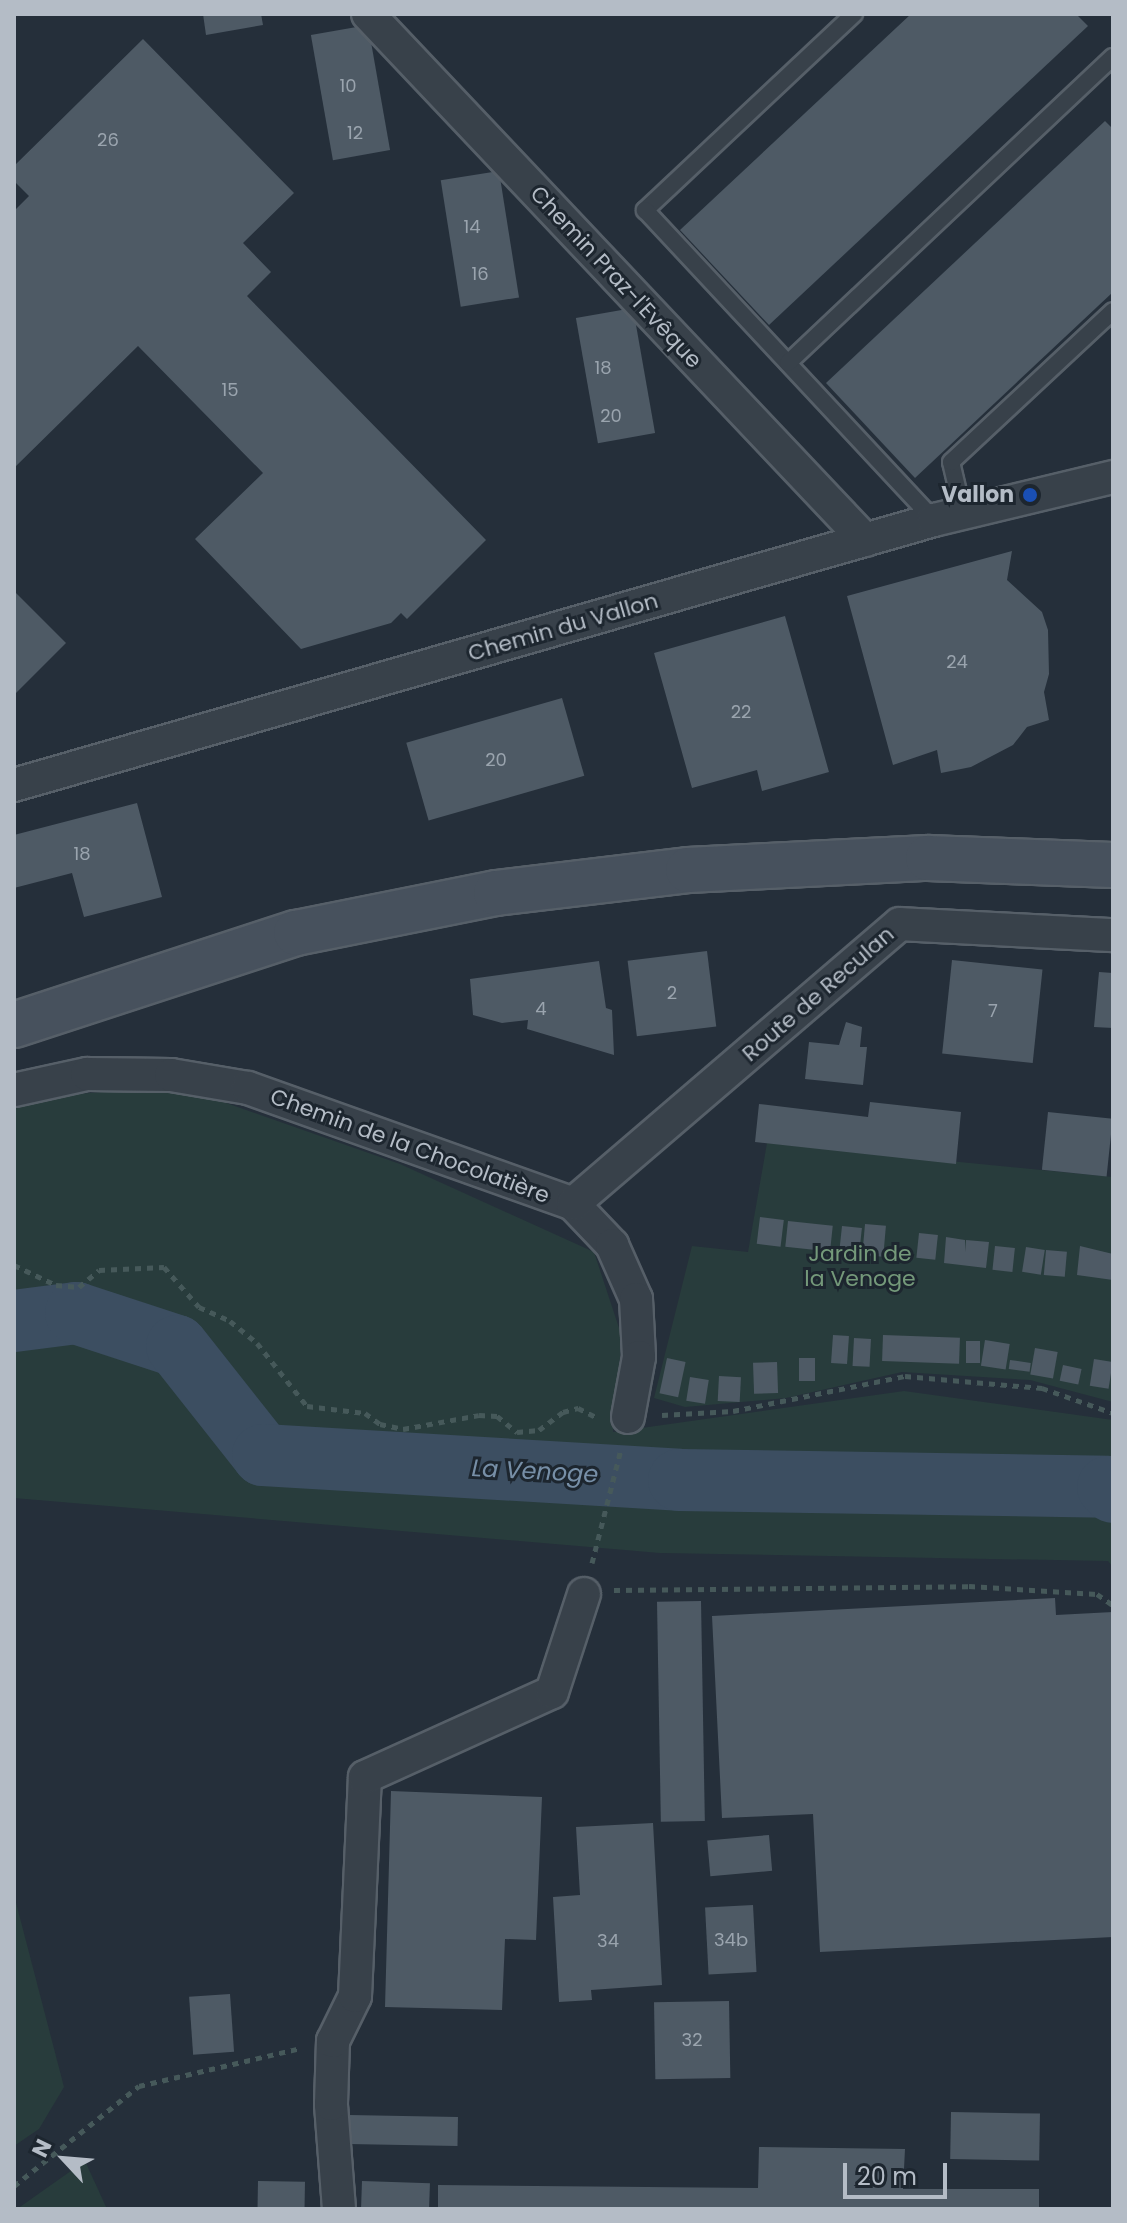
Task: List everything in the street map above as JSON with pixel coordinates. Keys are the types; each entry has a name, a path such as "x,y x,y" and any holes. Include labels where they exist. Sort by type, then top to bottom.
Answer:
{"main road":[{"path":"25,1021 296,933 496,893 688,870 928,858 1113,865"}],"street":[{"name":"Chemin Praz-l'Evêque","path":"368,14 865,540"},
{"name":"Chemin du Vallon","path":"14,785 865,540 1113,477"},
{"name":"Route de Reculan","path":"573,1204 900,924 1113,935"},
{"name":"Chemin de la Chocolatière","path":"14,1090 87,1074 171,1075 248,1088 573,1204 612,1245 636,1299 639,1357 627,1426"},
{"path":"339,2209 331,2104 333,2056 355,1996 365,1777 552,1692 584,1594"}],"lane":[{"path":"854,14 645,210 788,363 948,517"},
{"path":"788,363 1113,57"},
{"path":"948,517 951,462 1113,311"}],"path":[{"path":"14,1265 56,1285 79,1287 99,1270 164,1267 199,1307 230,1321 257,1343 307,1406 365,1413 380,1424 403,1429 479,1415 497,1416 517,1432 539,1430 563,1412 578,1408 627,1426 733,1411 905,1376 1042,1388 1113,1413"},
{"path":"598,1538 627,1426"},
{"path":"584,1594 651,1586 801,1590 969,1586 1097,1594 1113,1605"},
{"path":"14,2186 139,2086 333,2056"}],"green space":[{"path":"178,1086 400,1164 594,1252 622,1337 613,1432 904,1391 1113,1420 1113,1567 1108,1561 660,1553 14,1498 14,1099"},
{"name":"Jardin de la Venoge","path":"767,1143 1113,1177 1113,1402 1030,1380 902,1372 786,1398 685,1407 654,1398 692,1246 748,1252"},
{"path":"14,1895 64,2087 39,2129 14,2146"},
{"path":"85,2161 107,2209 17,2209"}],"building":[{"path":"203,14 261,14 263,25 206,35"},
{"path":"911,14 1076,14 1088,26 769,325 680,230"},
{"path":"368,25 390,150 333,160 311,35"},
{"path":"143,39 294,193 243,243 271,272 247,296 486,540 407,619 401,613 391,623 301,649 195,539 263,473 138,346 14,468 14,211 29,196 14,181 14,166"},
{"path":"1105,121 1113,129 1113,292 915,478 826,383"},
{"path":"499,171 519,297 461,307 441,180"},
{"path":"633,308 655,433 598,443 576,318"},
{"path":"1012,551 1007,580 1042,612 1048,630 1049,674 1044,692 1049,720 1027,727 1013,745 971,767 941,773 937,750 893,765 847,596"},
{"path":"14,591 66,643 14,695"},
{"path":"785,616 829,772 762,791 757,770 692,788 654,653"},
{"path":"562,698 584,776 429,821 406,743"},
{"path":"137,803 162,897 84,917 72,873 14,888 14,835"},
{"path":"707,951 716,1026 637,1036 628,961"},
{"path":"952,960 1043,970 1033,1063 942,1053"},
{"path":"599,961 606,1008 612,1010 614,1055 527,1029 528,1020 502,1023 473,1015 470,979"},
{"path":"1099,972 1113,973 1113,1028 1094,1027"},
{"path":"846,1022 862,1027 860,1047 867,1047 863,1085 805,1079 809,1042 839,1045"},
{"path":"870,1102 961,1112 956,1164 755,1142 759,1104 868,1117"},
{"path":"1048,1112 1113,1119 1107,1176 1042,1170"},
{"path":"760,1217 784,1220 781,1247 757,1244"},
{"path":"788,1221 833,1226 830,1252 785,1247"},
{"path":"865,1224 886,1226 883,1257 862,1255"},
{"path":"842,1226 862,1228 859,1253 839,1251"},
{"path":"919,1233 938,1235 935,1260 916,1258"},
{"path":"946,1237 965,1240 965,1252 966,1240 989,1242 986,1268 944,1263"},
{"path":"995,1246 1015,1248 1012,1272 992,1270"},
{"path":"1080,1246 1113,1254 1113,1280 1077,1275"},
{"path":"1026,1247 1045,1250 1041,1275 1022,1272"},
{"path":"1046,1250 1067,1252 1065,1277 1044,1275"},
{"path":"833,1335 849,1336 847,1364 831,1363"},
{"path":"883,1335 960,1338 959,1364 882,1361"},
{"path":"854,1338 871,1339 870,1367 853,1366"},
{"path":"985,1340 1010,1344 1006,1370 981,1366"},
{"path":"966,1341 980,1341 980,1363 966,1363"},
{"path":"1035,1348 1058,1352 1053,1379 1030,1375"},
{"path":"667,1358 686,1362 678,1397 660,1393"},
{"path":"799,1358 815,1358 815,1381 799,1381"},
{"path":"1094,1359 1113,1362 1109,1389 1090,1386"},
{"path":"1010,1360 1031,1363 1030,1372 1009,1369"},
{"path":"777,1362 778,1393 754,1394 753,1363"},
{"path":"1063,1365 1082,1369 1078,1385 1060,1381"},
{"path":"719,1376 741,1377 740,1402 718,1401"},
{"path":"690,1377 709,1380 705,1404 686,1401"},
{"path":"1055,1598 1056,1615 1113,1612 1113,1937 820,1952 813,1814 722,1818 712,1616"},
{"path":"701,1601 705,1821 661,1822 657,1602"},
{"path":"391,1791 542,1797 536,1940 505,1939 502,2010 385,2007"},
{"path":"653,1823 662,1985 591,1990 592,2000 559,2002 553,1897 580,1895 576,1827"},
{"path":"769,1835 772,1871 710,1876 707,1840"},
{"path":"753,1905 757,1972 709,1974 705,1908"},
{"path":"230,1994 234,2052 193,2055 189,1997"},
{"path":"729,2001 730,2078 655,2079 654,2002"},
{"path":"951,2112 1040,2114 1039,2161 950,2159"},
{"path":"349,2115 458,2117 457,2146 348,2144"},
{"path":"759,2147 905,2149 903,2189 1039,2189 1039,2209 438,2209 438,2185 758,2188"},
{"path":"258,2181 305,2182 305,2209 258,2209"},
{"path":"362,2181 430,2183 429,2209 361,2209"}],"waterway":[{"name":"La Venoge","path":"14,1321 76,1313 177,1346 263,1455 679,1480 1108,1487 1113,1492"}],"place":[{"name":"Vallon","path":"1030,495"}]}
